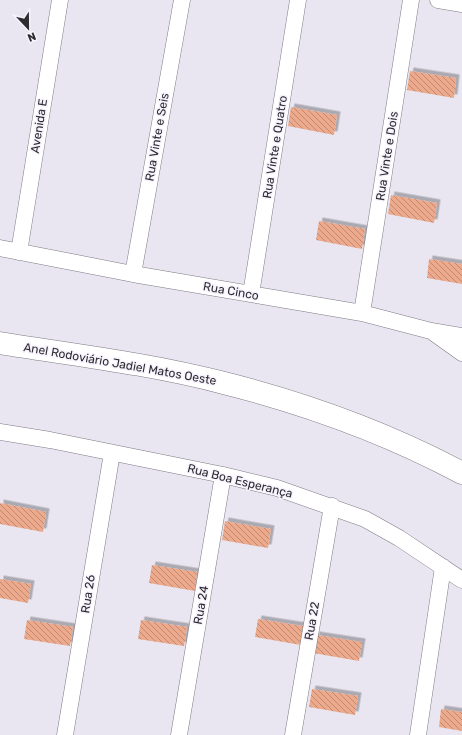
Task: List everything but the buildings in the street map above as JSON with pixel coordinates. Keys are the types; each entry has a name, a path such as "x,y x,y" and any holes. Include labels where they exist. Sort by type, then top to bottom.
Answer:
{"highway":[{"name":"Anel Rodoviário Jadiel Matos Oeste","path":"0,343 163,369 238,386 301,404 354,424 402,443 462,473"}],"street":[{"name":"Avenida E","path":"19,252 60,0"},
{"name":"Rua Vinte e Seis","path":"133,274 182,0"},
{"name":"Rua Vinte e Quatro","path":"251,294 298,0"},
{"name":"Rua Vinte e Dois","path":"362,313 411,0"},
{"path":"438,0 462,4"},
{"name":"Rua Cinco","path":"0,248 133,274 362,313 431,331 462,336"},
{"path":"431,331 462,353"},
{"name":"Rua Boa Esperança","path":"0,432 50,440 223,475 278,488 365,519 399,538 462,580"},
{"name":"Rua 26","path":"65,735 112,453"},
{"name":"Rua 24","path":"179,735 223,475"},
{"name":"Rua 22","path":"293,735 332,506"},
{"path":"418,735 443,567"}]}
